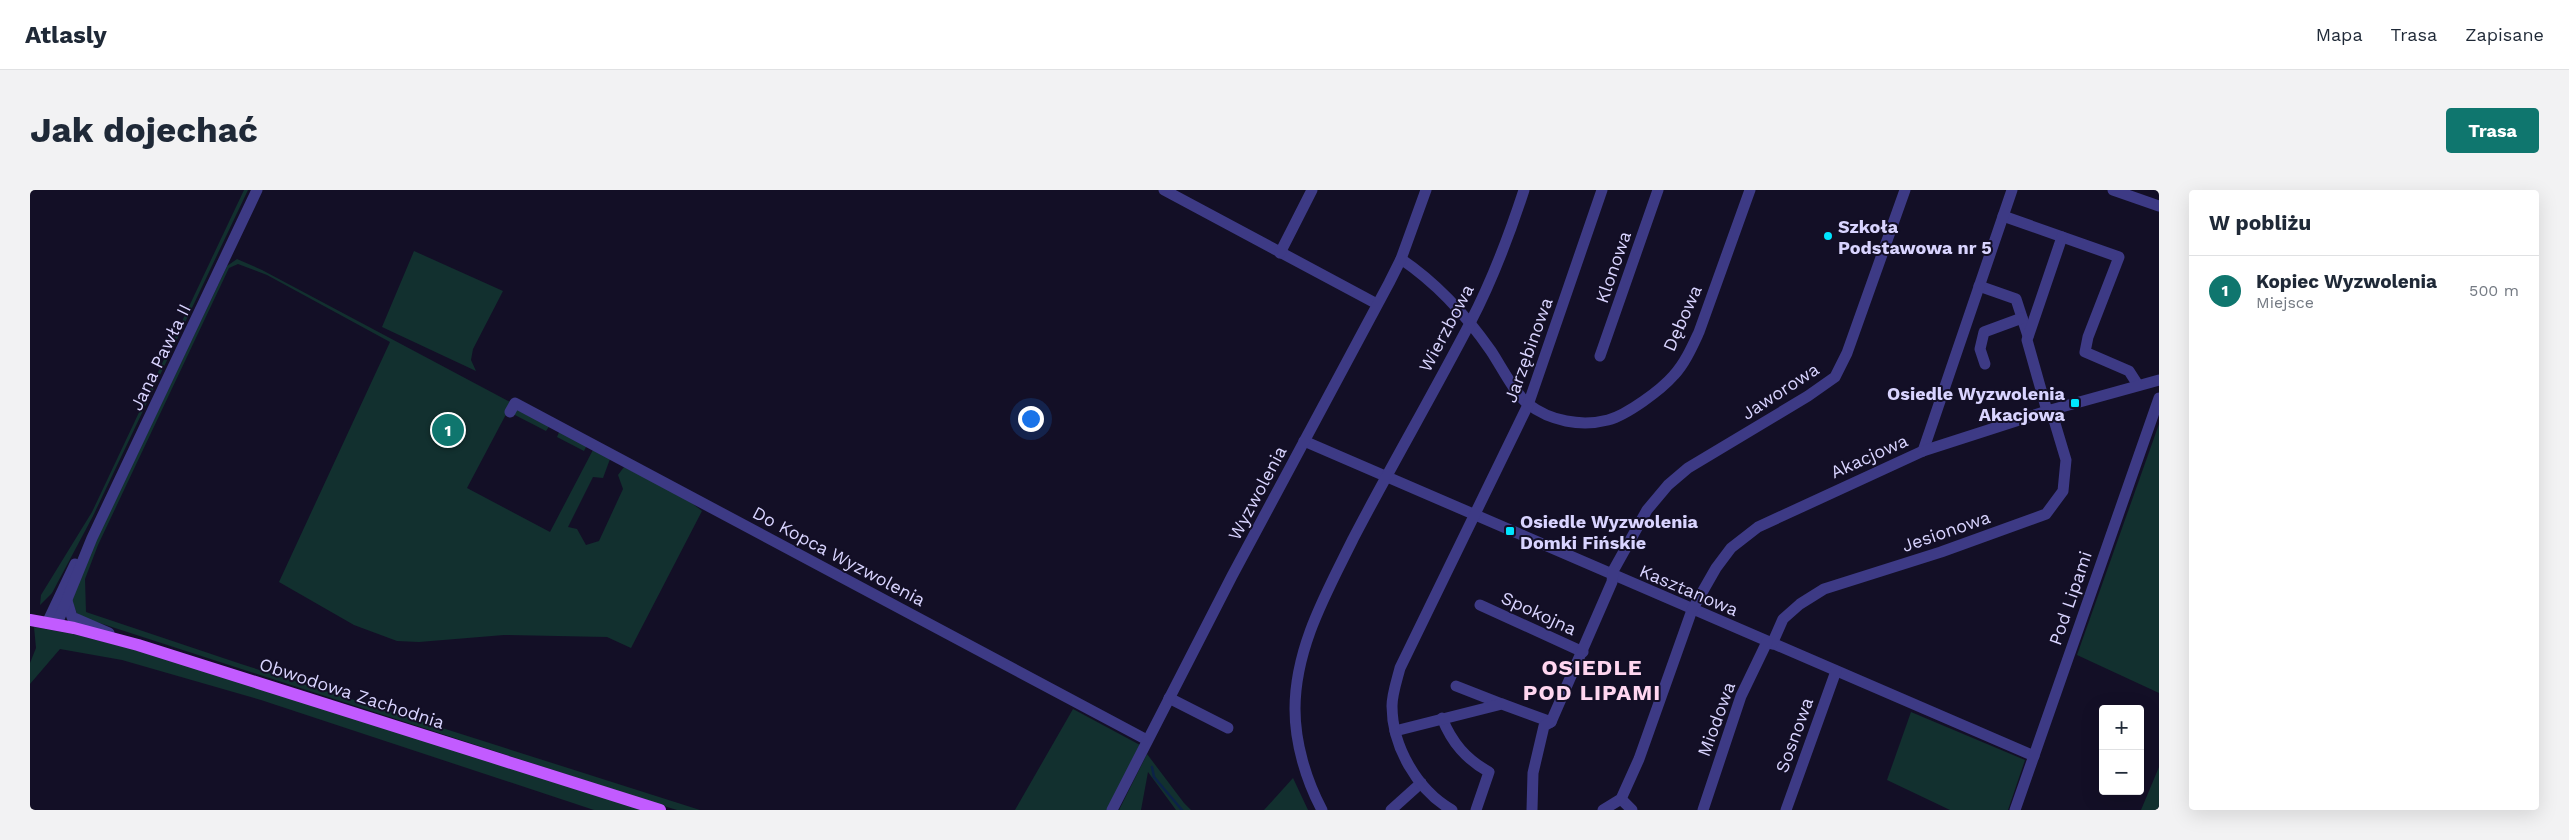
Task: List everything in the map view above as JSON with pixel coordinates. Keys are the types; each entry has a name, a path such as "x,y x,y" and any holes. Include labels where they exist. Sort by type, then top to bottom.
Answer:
{"main road":[{"name":"Obwodowa Zachodnia","path":"30,620 52,623 134,643 660,810"}],"street":[{"name":"Jana Pawła II","path":"52,623 67,601 92,538 257,190"},
{"path":"1164,190 1377,304"},
{"path":"1280,253 1312,190"},
{"name":"Wyzwolenia","path":"1112,810 1169,698 1401,259 1426,190"},
{"name":"Wierzbowa","path":"1322,810 1308,779 1301,754 1295,709 1301,659 1317,612 1385,477 1489,285 1524,190"},
{"name":"Jarzębinowa","path":"1452,810 1442,804 1421,783 1402,750 1395,731 1392,705 1400,668 1528,405 1602,190"},
{"name":"Klonowa","path":"1600,356 1658,190"},
{"name":"Dębowa","path":"1401,259 1431,281 1470,323 1528,405 1556,419 1570,422 1608,420 1649,398 1676,373 1699,332 1750,190"},
{"name":"Jaworowa","path":"1532,810 1534,773 1544,726 1551,722 1583,652 1613,576 1613,571 1647,510 1668,485 1688,468 1808,396 1835,377 1847,353 1905,190"},
{"path":"1923,451 2012,190"},
{"path":"2113,190 2159,206"},
{"path":"2003,216 2119,257 2088,337 2085,352 2129,371 2138,385"},
{"path":"2028,336 2062,237"},
{"name":"Jesionowa","path":"1769,643 1783,619 1800,604 1824,589 1941,552 2046,514 2064,491 2066,460 2049,411 2016,299 1979,286"},
{"path":"1985,364 1980,344 1984,332 2022,318"},
{"name":"Akacjowa","path":"1621,799 1639,759 1692,610 1716,568 1731,548 1758,527 1923,451 2049,411 2159,380"},
{"name":"Pod Lipami","path":"2015,810 2159,398"},
{"name":"Do Kopca Wyzwolenia","path":"513,408 1147,740"},
{"name":"Kasztanowa","path":"1304,442 2034,756"},
{"name":"Jana Pawła II","path":"52,623 80,555 92,538"},
{"path":"67,601 69,612 76,619 134,643"},
{"name":"Spokojna","path":"1480,605 1583,652"},
{"name":"Miodowa","path":"1703,810 1741,696 1769,643"},
{"name":"Sosnowa","path":"1786,810 1836,672"},
{"path":"1456,686 1551,722"},
{"path":"1169,698 1228,728"},
{"path":"1395,731 1502,704"},
{"path":"1442,718 1449,736 1460,750 1472,762 1489,772 1476,810"},
{"path":"1391,810 1421,783"},
{"path":"1603,810 1621,799 1632,810"}],"green space":[{"path":"244,190 248,190 93,516 52,593 40,605 41,595 92,512"},
{"path":"414,251 503,291 473,349 471,360 476,371 382,327"},
{"path":"237,259 262,270 512,403 467,488 550,532 594,448 610,459 603,478 593,477 568,527 577,529 586,545 599,541 623,489 618,475 624,467 684,497 702,511 631,648 607,637 504,635 419,642 397,641 354,625 279,582 390,342 267,275 238,264 229,268 98,545 85,579 86,612 241,664 700,810 677,810 667,807 78,616 72,601 90,553 227,266"},
{"path":"516,407 550,425 546,431 513,414"},
{"path":"2159,424 2159,693 2077,655"},
{"path":"560,430 587,445 584,451 557,437"},
{"path":"34,627 73,634 156,655 643,810 594,810 261,700 122,660 60,649 30,684 30,663 36,648"},
{"path":"1073,709 1140,745 1107,810 1015,810"},
{"path":"1911,712 2025,760 2008,810 1950,810 1887,780"},
{"path":"1147,754 1191,810 1176,810 1148,772 1141,810 1119,810"},
{"path":"2159,767 2159,810 2141,810"},
{"path":"1293,778 1308,810 1264,810"}],"waterway":[{"path":"1152,767 1154,777 1182,810"}],"place":[{"name":"Szkoła Podstawowa nr 5","path":"1828,236"},
{"name":"Osiedle Wyzwolenia Akacjowa","path":"2075,403"},
{"name":"Kopiec Wyzwolenia","path":"448,430"},
{"name":"Osiedle Wyzwolenia Domki Fińskie","path":"1510,531"}],"district":[{"name":"OSIEDLE POD LIPAMI","path":"1592,680"}]}
